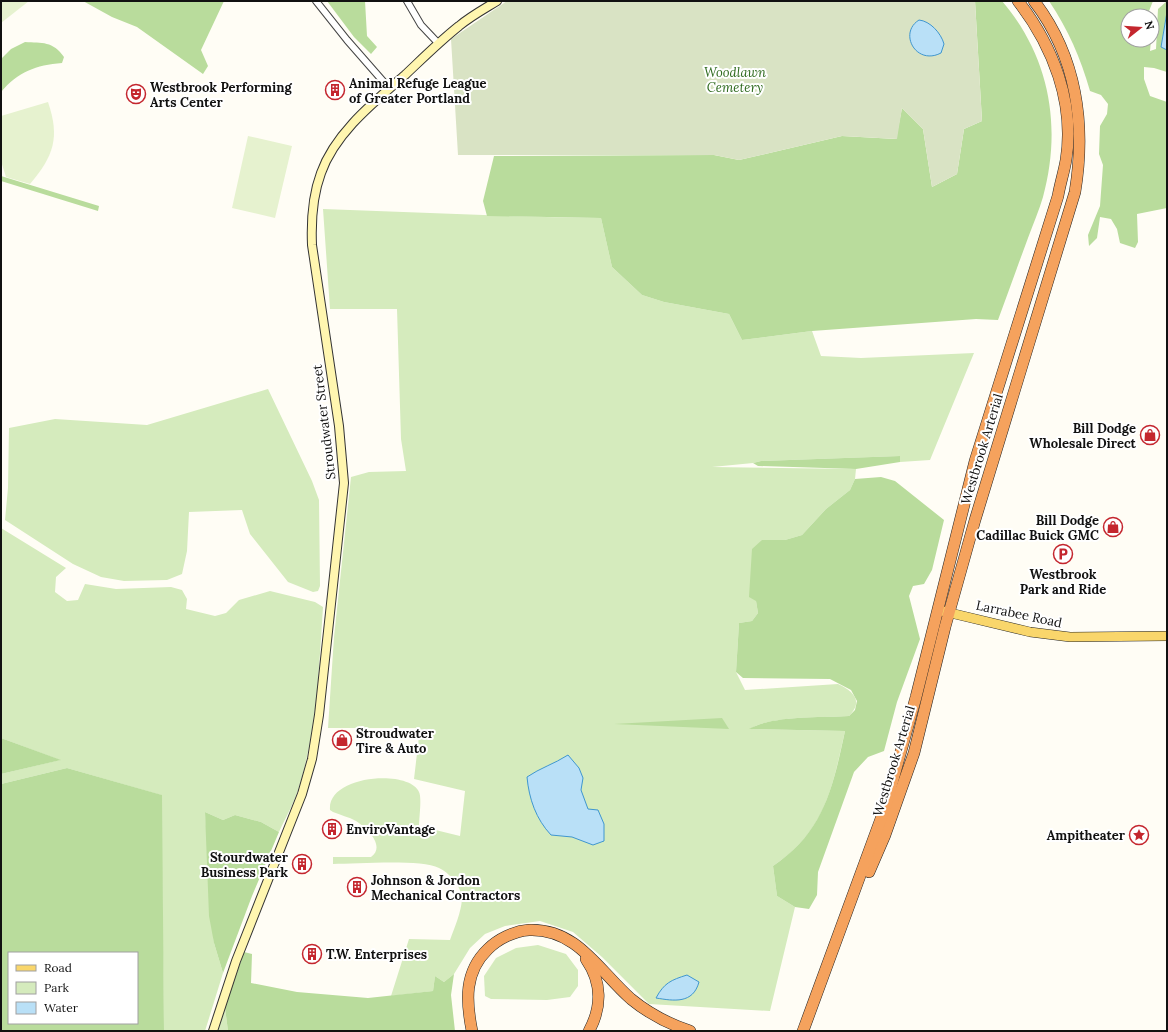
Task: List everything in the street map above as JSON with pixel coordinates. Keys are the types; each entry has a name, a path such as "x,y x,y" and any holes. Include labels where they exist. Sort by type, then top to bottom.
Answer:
{"highway":[{"name":"Westbrook Arterial","path":"804,1029 851,903 867,878 914,753 975,461 1058,196 1066,160 1067,116 1060,82 1041,34 1018,1"},
{"name":"Westbrook Arterial","path":"943,611 980,506 1065,230 1075,192 1079,166 1080,120 1075,88 1060,45 1051,27 1034,1"},
{"path":"472,1031 467,997 470,978 478,960 491,946 502,938 520,932 540,930 559,934 576,944 632,999 664,1020 690,1031"},
{"path":"477,1031 471,997 473,984 480,966 488,955 502,943 514,937 534,934 553,936 565,942 581,953 589,963 597,981 599,994 597,1013 589,1031"}],"main road":[{"name":"Stroudwater Street","path":"213,1031 232,974 295,814 308,774 319,715 344,483 340,426 312,246 312,206 321,173 332,152 345,133 389,88 459,26 497,1"},
{"name":"Larrabee Road","path":"943,611 1030,632 1070,637 1167,636"}],"street":[{"path":"316,1 389,88"},
{"path":"408,1 421,25 438,43"}],"green space":[{"path":"1,1 29,1 1,23"},
{"path":"83,1 224,1 201,50 208,66 203,74 137,27 112,17"},
{"path":"327,1 365,1 367,36 377,47 371,54 354,37"},
{"name":"Woodlawn Cemetery","path":"507,1 975,1 982,121 964,129 957,174 932,187 923,129 902,108 897,139 842,136 739,160 714,155 458,155 451,39"},
{"path":"975,1 1002,1 1018,23 1031,45 1041,69 1048,94 1051,119 1049,171 1043,197 998,320 976,319 812,331 742,340 729,314 664,302 642,295 612,267 601,218 487,216 483,201 494,156 714,155 739,160 842,136 896,139 902,108 923,129 932,187 957,174 964,129 982,121"},
{"path":"1049,1 1153,1 1150,8 1120,8 1120,48 1150,48 1150,51 1160,48 1159,8 1167,1 1167,12 1161,47 1167,50 1167,72 1144,67 1144,79 1150,96 1167,102 1167,208 1137,214 1138,242 1135,248 1120,243 1117,229 1111,219 1100,217 1097,238 1089,246 1088,235 1100,206 1103,165 1099,154 1100,126 1107,114 1108,104 1101,95 1090,91 1073,44"},
{"path":"25,42 51,45 64,57 62,63 44,66 28,71 14,79 1,92 1,59 11,49"},
{"path":"48,102 52,114 54,136 45,164 30,184 6,177 1,161 1,116"},
{"path":"248,136 292,146 275,218 232,208"},
{"path":"1,176 99,206 98,211 1,181"},
{"path":"323,209 497,216 601,218 612,267 642,295 664,302 729,314 742,340 812,331 821,356 861,358 974,353 930,460 900,462 900,456 761,461 712,467 856,469 855,479 850,490 826,509 802,535 785,540 762,540 756,601 758,613 752,621 739,623 736,672 745,690 838,684 852,693 856,701 856,706 849,716 784,719 771,721 750,729 845,731 836,771 824,806 816,822 805,838 791,852 773,866 777,896 795,907 770,1011 649,1004 602,957 573,932 540,921 505,926 485,934 470,948 454,974 444,982 435,976 433,991 391,996 409,939 450,940 462,903 461,893 450,875 439,868 430,865 404,863 333,864 333,857 371,857 377,848 376,843 370,833 365,828 353,820 330,810 333,798 341,789 354,783 370,779 386,778 400,780 412,785 419,792 419,826 460,836 465,791 414,779 420,728 328,728 334,637 351,477 369,472 406,471 401,439 397,309 330,309"},
{"path":"268,389 312,481 319,500 320,586 318,591 313,592 288,582 250,534 242,510 189,512 187,551 182,574 167,580 124,581 101,577 73,564 5,520 8,488 9,428 55,419 147,425"},
{"path":"900,456 900,462 856,469 758,466 753,463 761,461"},
{"path":"881,477 895,481 944,520 932,570 924,584 913,586 909,596 920,639 897,702 884,751 868,757 854,772 818,872 817,895 809,909 795,907 777,896 773,866 790,853 804,838 824,807 836,771 845,731 749,729 771,721 784,719 849,716 855,710 857,701 851,690 830,679 743,678 736,672 739,623 752,621 758,613 756,601 749,597 752,549 762,540 785,540 802,535 826,509 850,490 855,479"},
{"path":"1,528 66,568 56,577 55,592 67,601 78,600 85,584 116,589 171,587 182,590 187,599 186,609 215,616 226,613 239,600 270,591 315,602 323,607 316,700 309,746 298,790 279,832 261,822 235,815 223,820 205,812 214,943 223,973 205,1031 164,1031 161,795 67,768 1,784 1,774 60,760 1,738"},
{"path":"722,718 729,729 614,724"},
{"path":"1,738 61,760 1,774"},
{"path":"67,768 162,795 164,1031 1,1031 1,784"},
{"path":"205,812 223,820 235,815 261,822 279,832 252,896 223,973 214,943 209,916"},
{"path":"538,945 566,954 578,970 578,986 570,997 547,1000 491,999 485,996 484,976 496,958 516,948"},
{"path":"244,952 252,954 251,983 297,992 368,998 433,991 435,976 444,982 454,974 451,995 455,1031 228,1031 225,1008"},
{"path":"225,1008 228,1031 218,1031"}],"water":[{"path":"1167,12 1167,50 1161,47"},
{"path":"919,20 931,25 943,40 944,44 941,53 932,56 924,55 918,52 913,46 910,40 910,32"},
{"path":"568,755 579,768 583,778 581,790 588,809 598,810 604,824 604,841 593,845 572,837 551,835 537,815 529,793 527,777"},
{"path":"687,975 699,982 696,989 688,998 669,1000 656,998 665,985"}],"place":[{"name":"Animal Refuge League of Greater Portland","path":"335,90"},
{"name":"Westbrook Performing Arts Center","path":"136,94"},
{"name":"Bill Dodge Wholesale Direct","path":"1150,435"},
{"name":"Bill Dodge Cadillac Buick GMC","path":"1113,527"},
{"name":"Westbrook Park and Ride","path":"1063,554"},
{"name":"Stroudwater Tire & Auto","path":"342,740"},
{"name":"EnviroVantage","path":"332,829"},
{"name":"Ampitheater","path":"1139,835"},
{"name":"Stourdwater Business Park","path":"302,864"},
{"name":"Johnson & Jordon Mechanical Contractors","path":"357,887"},
{"name":"T.W. Enterprises","path":"312,954"}]}
